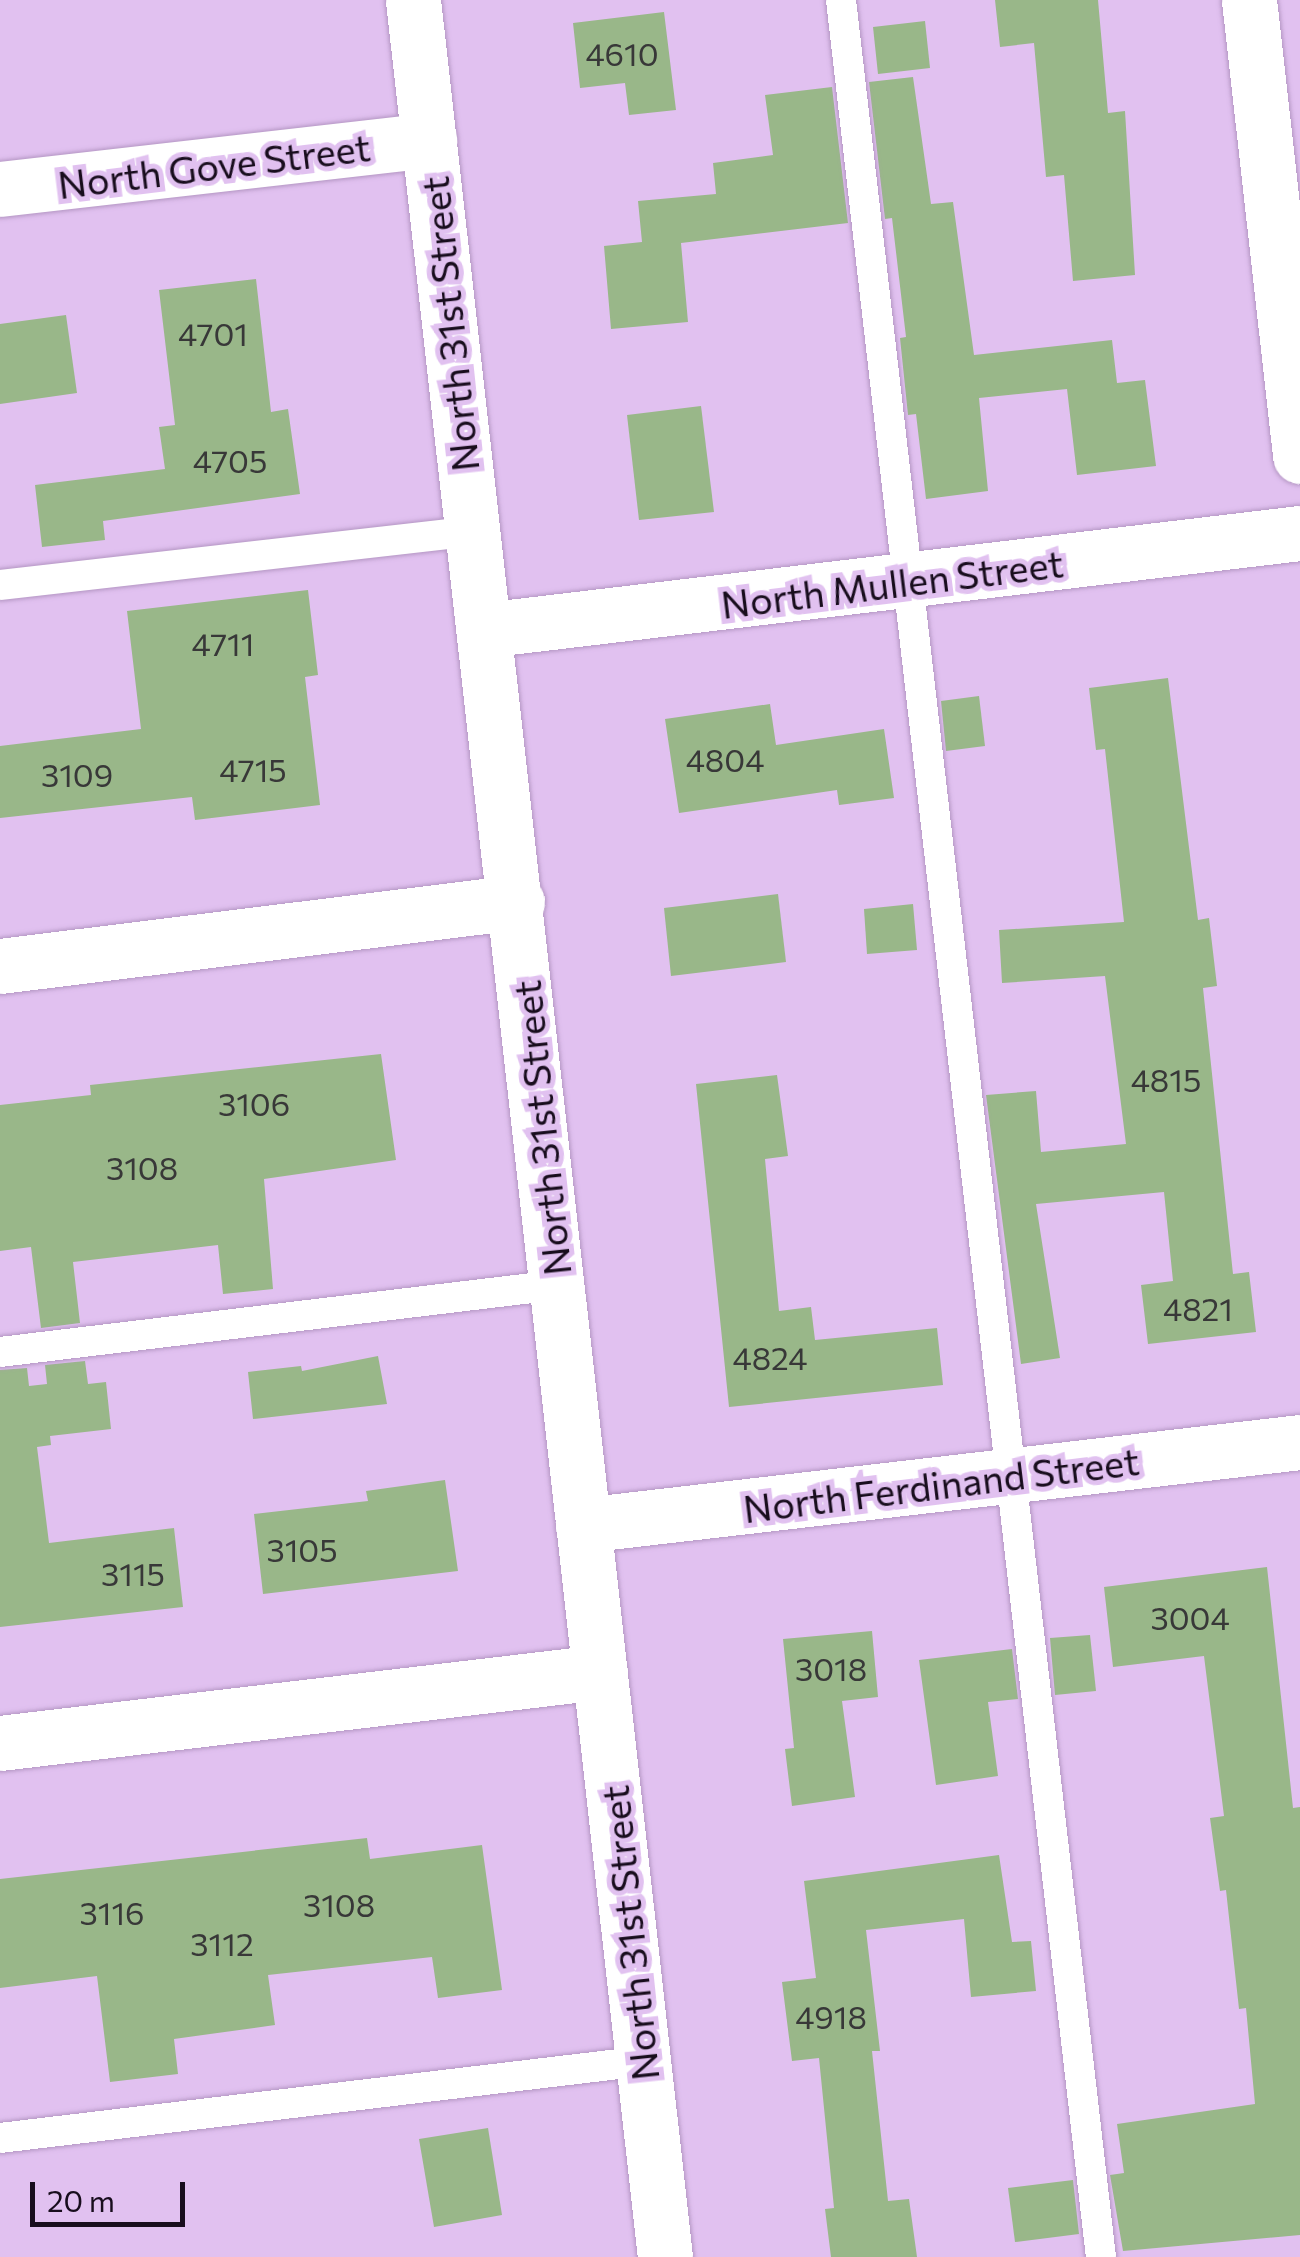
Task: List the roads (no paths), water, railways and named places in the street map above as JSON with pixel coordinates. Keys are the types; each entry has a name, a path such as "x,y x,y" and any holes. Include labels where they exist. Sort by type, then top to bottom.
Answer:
{"street":[{"name":"North 31st Street","path":"413,0 517,902 665,2257"},
{"path":"1249,0 1300,456"},
{"name":"North Gove Street","path":"0,190 428,140"},
{"name":"North Mullen Street","path":"484,630 1300,533"},
{"path":"0,966 517,902"},
{"name":"North Ferdinand Street","path":"583,1525 1300,1442"},
{"path":"0,1743 600,1672"}],"lane":[{"path":"841,0 1100,2257"},
{"path":"0,585 472,531"},
{"path":"0,1352 557,1285"},
{"path":"0,2138 644,2061"}]}
